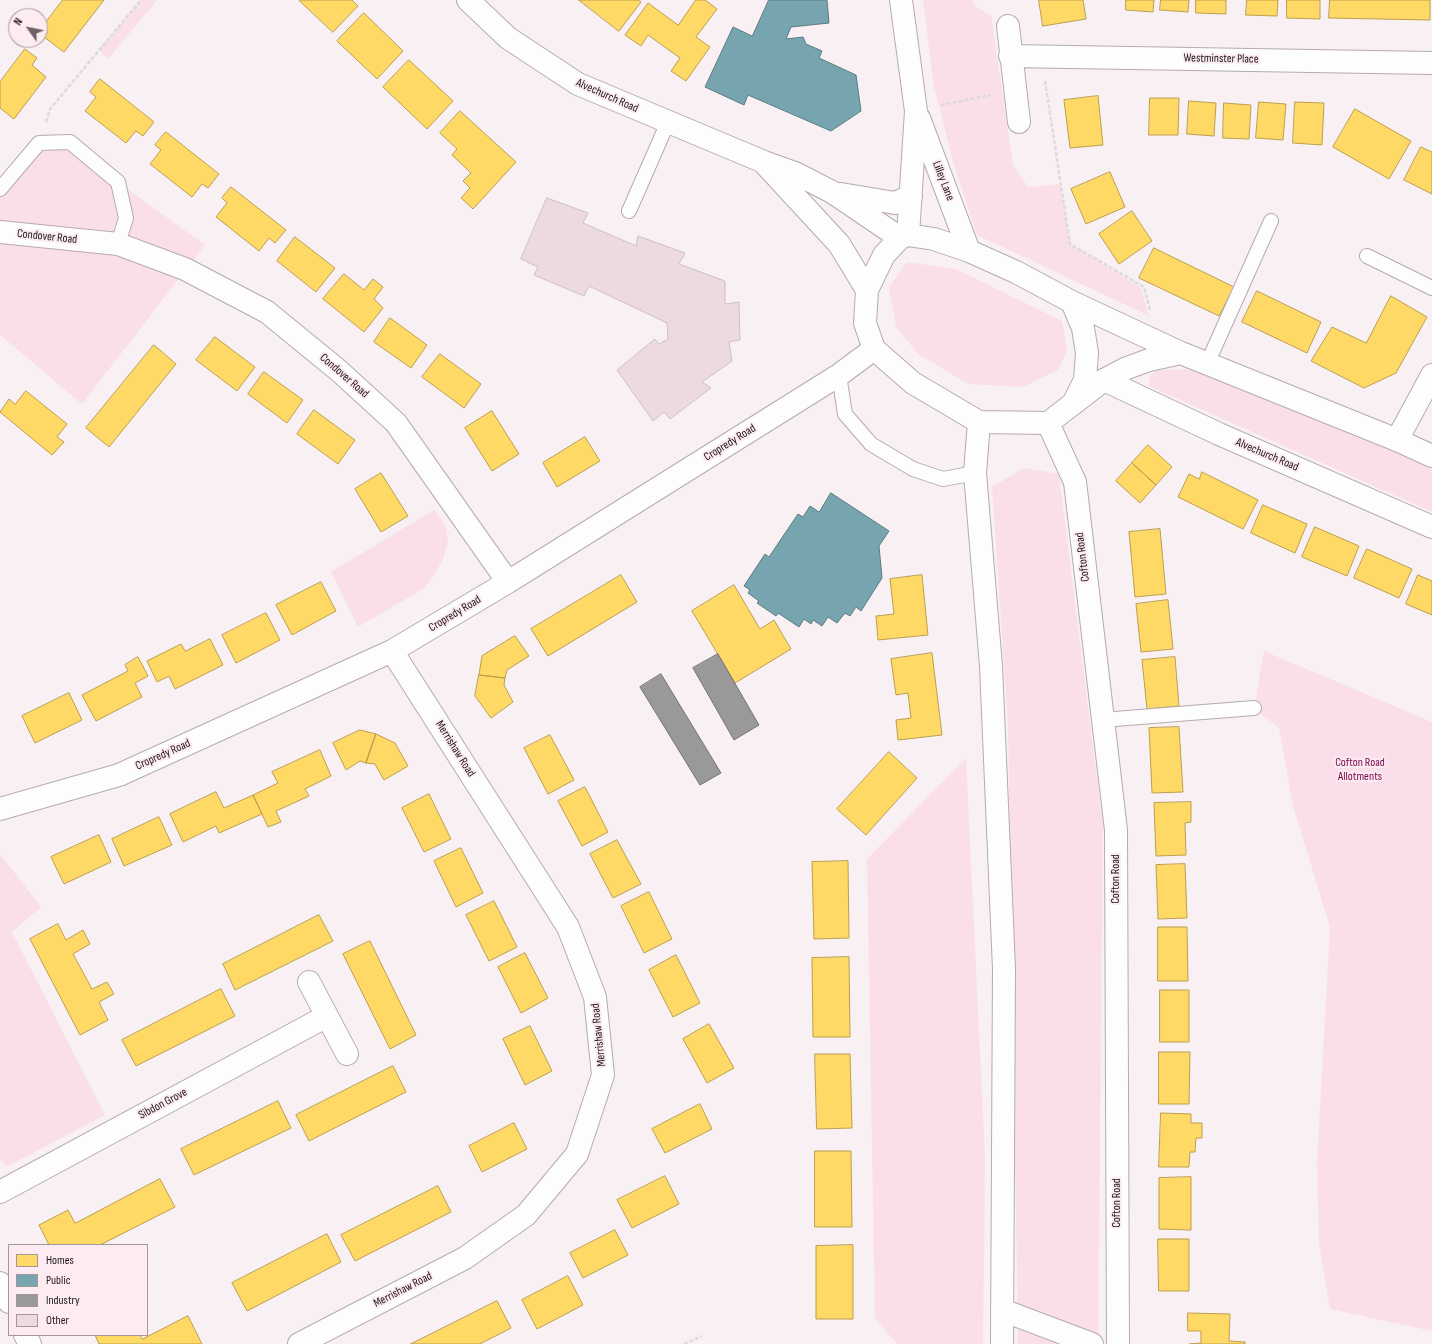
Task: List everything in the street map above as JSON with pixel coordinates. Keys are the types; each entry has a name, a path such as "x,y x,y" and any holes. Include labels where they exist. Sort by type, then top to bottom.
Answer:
{"street":[{"name":"Alvechurch Road","path":"468,0 508,38 578,84 764,162 795,173 832,192 904,236"},
{"name":"Lilley Lane","path":"901,0 916,111 911,196 904,236"},
{"path":"1008,26 1010,56 1019,122"},
{"name":"Westminster Place","path":"1010,56 1432,63"},
{"name":"Lilley Lane","path":"916,111 969,251"},
{"name":"Alvechurch Road","path":"764,162 839,244 867,290"},
{"name":"Alvechurch Road","path":"832,192 895,203 911,196"},
{"name":"Condover Road","path":"0,232 118,244 185,268 267,312 338,370 396,423 508,582"},
{"path":"1181,354 1149,360 1127,368 1104,380 1048,423 979,422 913,383 874,349 865,323 867,290 884,255 904,236 934,239 969,251 1016,272 1072,302 1181,354 1397,440 1432,456"},
{"path":"1072,302 1083,328 1087,353 1085,380 1074,402"},
{"name":"Cropredy Road","path":"0,809 119,775 392,651 508,582 839,375 874,349"},
{"path":"1397,440 1432,375"},
{"name":"Alvechurch Road","path":"1104,380 1219,434 1432,527"},
{"path":"979,422 975,473 991,666 1004,969 1002,1344"},
{"name":"Cofton Road","path":"1048,423 1075,482 1116,830 1118,1344"},
{"name":"Merrishaw Road","path":"299,1344 465,1258 526,1215 577,1154 603,1075 595,997 568,927 392,651"},
{"path":"309,982 347,1054"},
{"name":"Sibdon Grove","path":"0,1192 327,1016"},
{"path":"0,1283 8,1300"},
{"path":"1002,1310 1092,1344"}],"lane":[{"path":"628,211 668,122"},
{"path":"0,189 39,143 70,142 118,182 126,218 118,244"},
{"path":"1207,364 1271,221"},
{"path":"1367,256 1432,288"},
{"path":"839,375 845,414 871,444 913,469 943,479 975,473"},
{"path":"1102,720 1254,708"}],"path":[{"path":"39,143 50,109 140,0"},
{"path":"1041,56 1070,244 1144,287 1151,313"},
{"path":"916,111 1015,89"},
{"path":"684,1344 702,1336"}],"green space":[{"path":"141,0 157,0 108,59 99,50"},
{"path":"923,0 973,0 974,6 991,15 1013,165 1028,187 1060,184 1070,244 1141,288 1149,316 977,235 954,165 934,87"},
{"path":"70,142 118,182 205,245 82,404 0,335 0,189 39,143"},
{"path":"907,262 956,269 1062,321 1067,350 1058,370 1023,387 968,384 918,354 896,327 889,287"},
{"path":"1202,369 1432,466 1432,512 1149,386 1150,376 1157,370"},
{"path":"1024,468 1059,474 1103,826 1098,1344 1018,1344 1008,725 992,487"},
{"path":"434,510 446,526 448,541 443,559 433,577 423,589 358,627 331,572"},
{"name":"Cofton Road Allotments","path":"1264,651 1432,722 1432,1331 1330,1309 1319,1242 1317,1164 1330,927 1293,806 1279,728 1254,708"},
{"path":"966,758 985,1158 983,1344 897,1344 875,1318 867,859"},
{"path":"0,854 41,907 12,932 105,1115 8,1166 0,1160"}],"building: Homes":[{"path":"63,0 104,0 64,52 48,40 48,20"},
{"path":"299,0 352,0 358,6 333,32"},
{"path":"579,0 638,0 641,2 619,31"},
{"path":"696,0 705,0 717,9 696,37 710,47 686,81 671,71 680,58 648,35 641,46 625,35 648,3 678,25"},
{"path":"1039,0 1083,0 1086,19 1043,26"},
{"path":"1126,0 1154,0 1153,12 1126,10"},
{"path":"1161,0 1189,0 1188,12 1160,10"},
{"path":"1196,0 1226,0 1226,14 1196,13"},
{"path":"1247,0 1278,0 1277,16 1246,15"},
{"path":"1287,0 1320,0 1320,19 1287,18"},
{"path":"1330,0 1430,0 1430,20 1329,18"},
{"path":"364,13 403,51 377,79 337,41"},
{"path":"25,49 37,58 32,65 46,77 14,119 0,108 0,82"},
{"path":"409,60 453,101 427,129 383,87"},
{"path":"100,79 154,122 143,136 136,131 126,143 85,111 96,97 90,92"},
{"path":"1098,96 1103,145 1070,148 1064,100"},
{"path":"1150,98 1179,98 1178,135 1149,135"},
{"path":"1189,101 1216,103 1214,136 1187,134"},
{"path":"1259,102 1286,104 1283,140 1256,138"},
{"path":"1295,102 1324,103 1322,145 1293,143"},
{"path":"1224,103 1251,105 1249,139 1223,138"},
{"path":"1355,109 1411,141 1389,179 1333,147"},
{"path":"460,111 516,162 473,209 461,198 470,188 463,181 471,173 452,155 457,149 440,133"},
{"path":"166,132 219,174 208,188 202,184 192,197 150,164 161,150 155,145"},
{"path":"1421,147 1432,152 1432,194 1404,180"},
{"path":"1110,172 1125,207 1086,224 1071,189"},
{"path":"231,187 286,230 275,243 269,238 259,251 216,217 227,203 222,198"},
{"path":"1132,211 1152,241 1119,264 1099,234"},
{"path":"295,237 335,268 316,292 277,261"},
{"path":"1154,248 1234,287 1219,316 1139,278"},
{"path":"344,274 364,290 373,279 383,287 374,299 383,308 364,332 323,299"},
{"path":"1257,291 1321,322 1307,353 1242,322"},
{"path":"1391,296 1427,317 1396,373 1364,388 1311,361 1332,327 1366,343"},
{"path":"390,318 427,345 411,368 374,342"},
{"path":"215,337 255,367 237,391 196,360"},
{"path":"154,345 176,364 109,447 86,428"},
{"path":"440,354 481,384 464,408 422,377"},
{"path":"264,372 303,400 287,423 248,394"},
{"path":"26,391 67,424 57,437 64,442 52,455 0,412 9,399 15,404"},
{"path":"314,410 355,440 338,464 297,434"},
{"path":"492,411 519,454 492,471 465,428"},
{"path":"585,437 600,461 557,487 543,463"},
{"path":"1148,445 1172,467 1156,485 1132,463"},
{"path":"1132,463 1156,485 1140,503 1116,481"},
{"path":"1202,472 1258,500 1243,529 1178,497 1189,474 1199,479"},
{"path":"381,473 408,516 381,532 355,489"},
{"path":"1263,505 1307,524 1295,553 1251,533"},
{"path":"1315,527 1359,546 1347,576 1302,557"},
{"path":"1160,529 1166,594 1135,597 1129,532"},
{"path":"1367,549 1412,569 1399,598 1354,578"},
{"path":"621,575 637,602 548,656 531,629"},
{"path":"922,575 928,635 878,640 876,616 894,614 890,579"},
{"path":"1418,575 1432,581 1432,615 1406,604"},
{"path":"321,582 336,611 292,635 276,605"},
{"path":"734,585 760,629 774,620 791,649 735,683 692,611"},
{"path":"1168,600 1173,649 1141,652 1136,604"},
{"path":"266,613 280,640 236,663 222,635"},
{"path":"515,636 529,656 507,670 505,678 479,675 482,656"},
{"path":"210,639 223,665 175,689 169,676 157,682 147,661 181,644 185,651"},
{"path":"932,653 942,735 898,740 896,720 911,718 908,693 896,695 891,659"},
{"path":"138,657 148,676 135,683 142,697 96,721 82,695 128,671 125,665"},
{"path":"1175,657 1179,706 1147,709 1142,660"},
{"path":"479,675 505,678 504,685 513,702 491,718 475,696"},
{"path":"69,693 82,720 35,743 22,716"},
{"path":"1179,727 1183,792 1152,793 1149,728"},
{"path":"360,730 376,734 366,763 360,761 346,770 333,743"},
{"path":"376,734 395,743 408,766 384,780 375,764 366,763"},
{"path":"550,735 574,780 548,794 524,748"},
{"path":"320,750 331,776 305,789 309,796 276,811 281,822 268,827 253,795 278,783 272,772"},
{"path":"889,752 917,778 866,835 837,809"},
{"path":"585,787 608,832 582,846 558,801"},
{"path":"216,792 224,808 253,795 262,814 219,833 216,826 183,842 170,814"},
{"path":"429,794 451,839 424,852 402,808"},
{"path":"1191,802 1191,822 1185,823 1186,855 1156,856 1154,803"},
{"path":"159,817 172,845 124,866 112,839"},
{"path":"99,835 111,862 64,884 51,857"},
{"path":"617,840 641,884 613,898 590,854"},
{"path":"461,848 483,893 456,907 434,861"},
{"path":"848,861 849,938 814,939 812,862"},
{"path":"1185,864 1187,918 1158,919 1156,865"},
{"path":"649,892 672,939 644,953 621,906"},
{"path":"494,901 517,947 489,961 466,915"},
{"path":"319,915 333,941 235,990 223,964"},
{"path":"58,924 66,940 83,930 90,944 73,954 92,989 107,982 114,994 99,1002 108,1020 80,1035 30,939"},
{"path":"1158,927 1187,927 1188,981 1158,981"},
{"path":"370,941 416,1035 390,1049 343,954"},
{"path":"525,953 548,998 521,1013 498,967"},
{"path":"676,955 700,1003 673,1017 649,970"},
{"path":"849,957 850,1037 813,1037 812,958"},
{"path":"221,989 235,1016 136,1066 122,1040"},
{"path":"1160,990 1189,990 1189,1042 1160,1042"},
{"path":"709,1024 734,1068 707,1083 683,1039"},
{"path":"530,1026 552,1071 525,1085 503,1039"},
{"path":"1159,1052 1190,1052 1189,1104 1159,1104"},
{"path":"815,1054 850,1054 852,1128 817,1129"},
{"path":"393,1066 406,1092 309,1141 296,1115"},
{"path":"278,1101 291,1128 194,1175 181,1149"},
{"path":"700,1104 712,1129 665,1153 652,1129"},
{"path":"1161,1113 1191,1114 1191,1123 1202,1123 1202,1138 1196,1138 1195,1152 1190,1152 1189,1167 1159,1167"},
{"path":"514,1123 527,1149 482,1172 469,1146"},
{"path":"815,1151 851,1151 852,1227 815,1227"},
{"path":"665,1176 679,1204 632,1228 617,1200"},
{"path":"1191,1177 1191,1230 1159,1229 1159,1178"},
{"path":"160,1179 175,1207 102,1244 48,1244 39,1225 68,1210 75,1223"},
{"path":"438,1186 451,1212 355,1261 341,1235"},
{"path":"615,1230 628,1255 583,1278 570,1253"},
{"path":"327,1234 341,1262 247,1311 232,1283"},
{"path":"1158,1239 1189,1239 1189,1291 1159,1291"},
{"path":"853,1245 853,1319 816,1319 816,1246"},
{"path":"568,1276 583,1305 537,1329 522,1300"},
{"path":"497,1301 511,1328 480,1344 411,1344"},
{"path":"1188,1313 1230,1314 1229,1341 1245,1342 1245,1344 1189,1344 1201,1343 1201,1331 1188,1331"},
{"path":"188,1316 202,1344 99,1344 95,1336 140,1336 142,1339"}],"building: Public":[{"path":"769,0 827,0 829,23 791,27 786,39 803,37 806,44 822,51 819,58 856,75 861,111 831,131 748,95 744,105 705,87 733,27 752,36"},
{"path":"831,493 889,531 879,546 882,578 861,611 856,607 850,616 845,613 837,623 828,617 822,626 813,620 811,624 804,619 799,627 778,613 776,616 757,603 759,601 748,593 750,590 744,586 765,554 769,557 798,514 803,517 810,506 819,512"}],"building: Industry":[{"path":"718,654 759,725 734,740 693,668"},
{"path":"661,674 721,773 700,785 640,687"}],"building: Other":[{"path":"547,198 588,213 583,223 636,246 638,236 685,253 679,264 725,281 725,304 739,302 740,340 729,342 732,361 702,382 711,388 670,419 664,412 653,421 617,370 655,339 659,344 668,339 667,323 589,286 584,296 534,275 538,267 521,259"}]}
